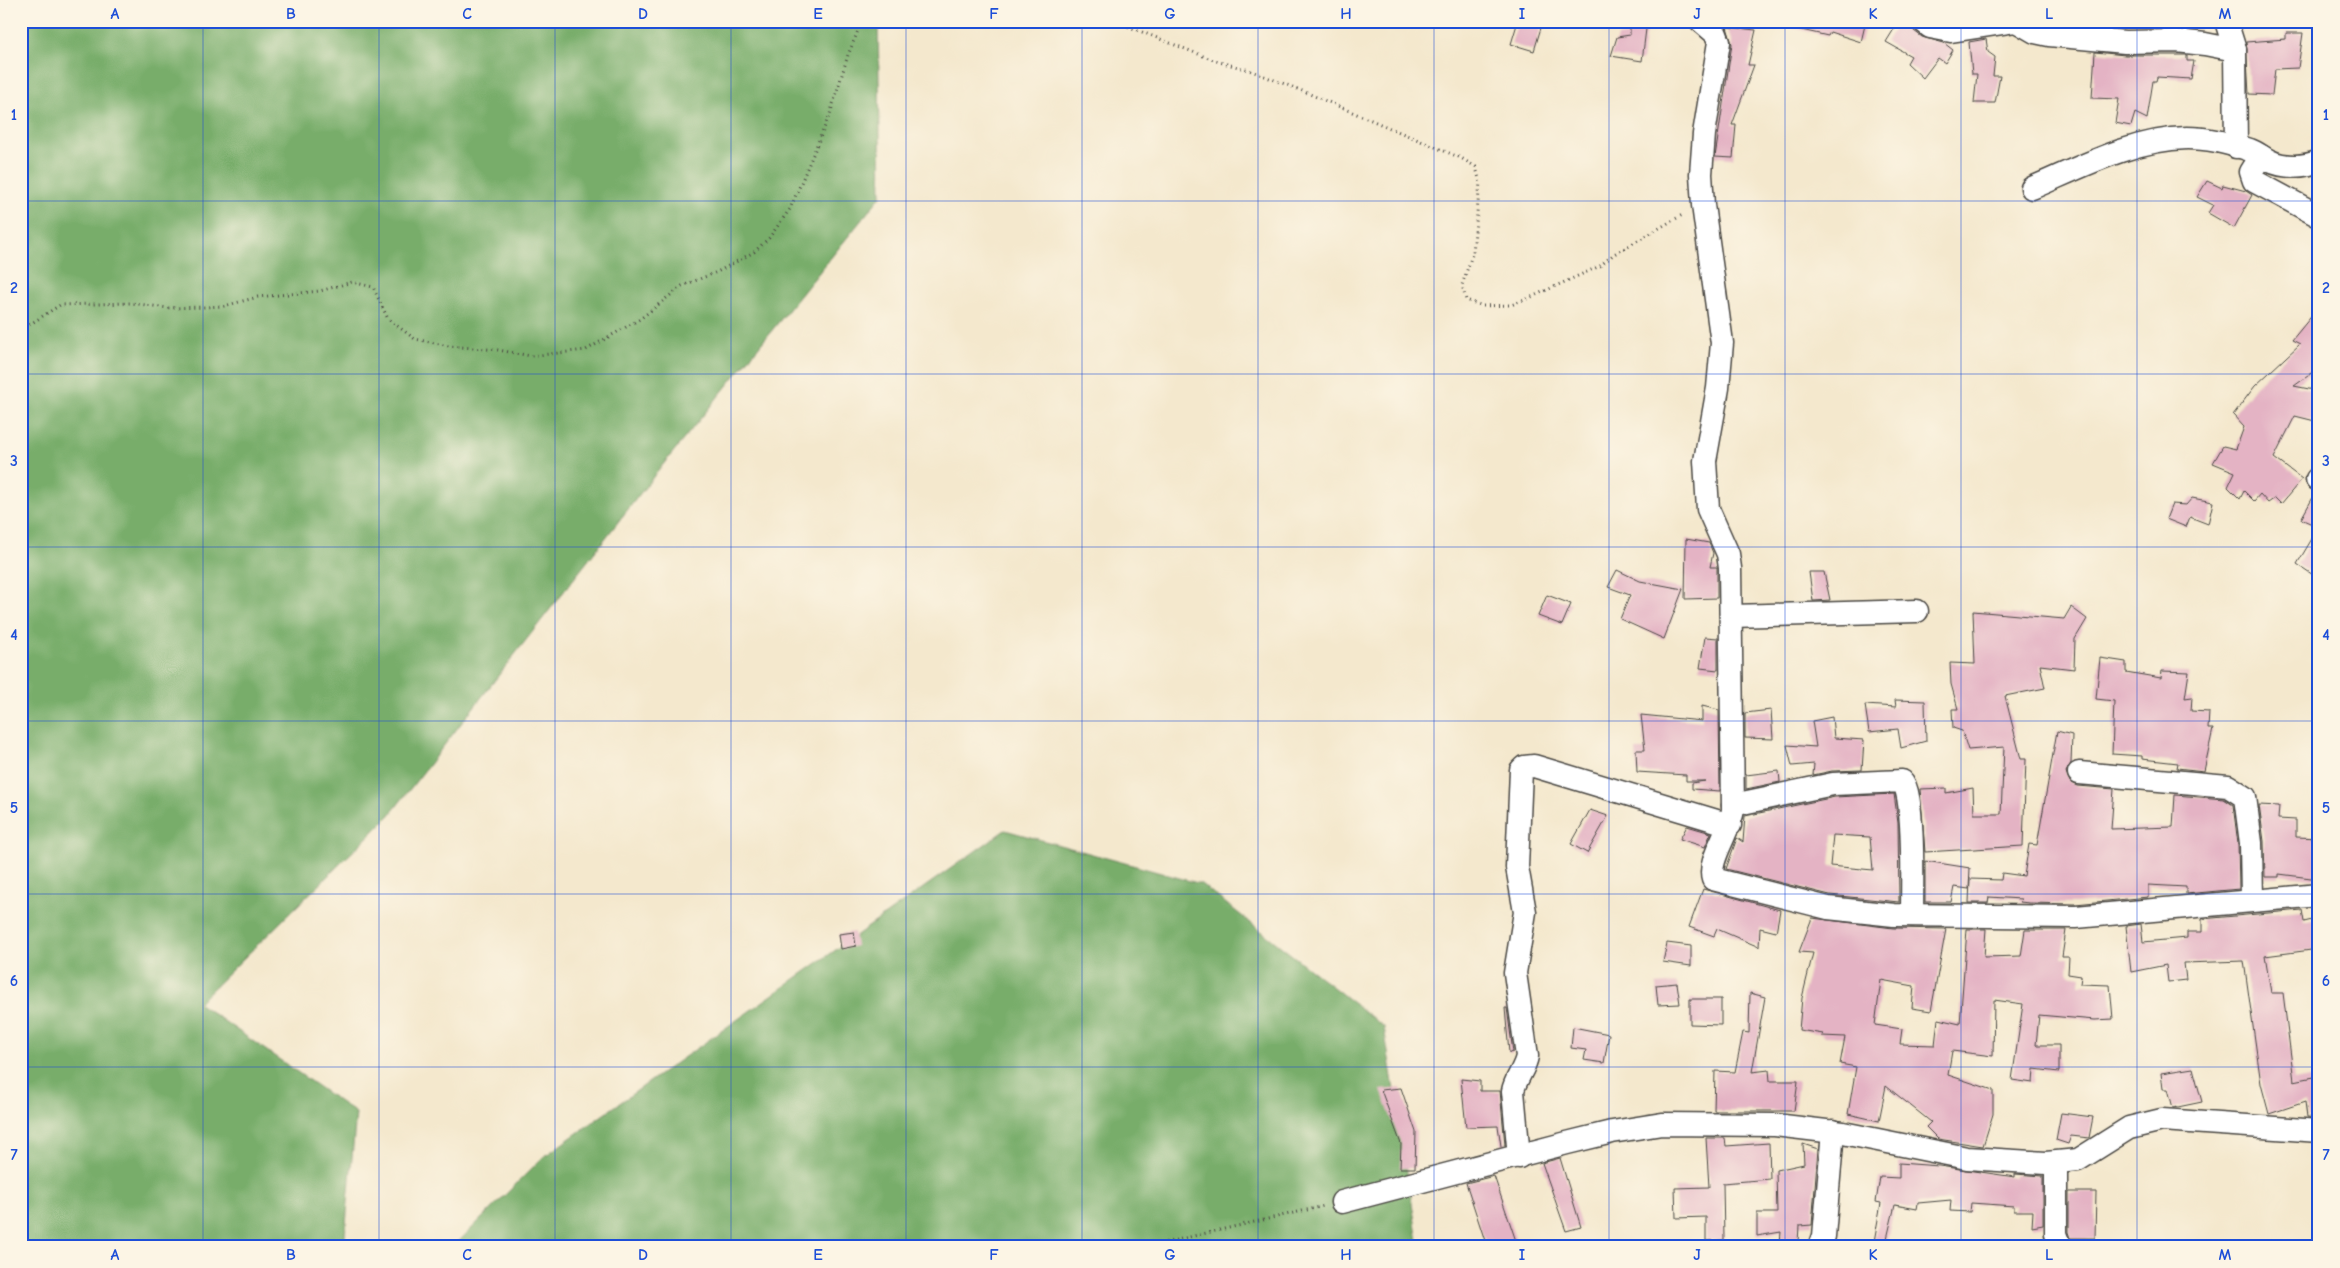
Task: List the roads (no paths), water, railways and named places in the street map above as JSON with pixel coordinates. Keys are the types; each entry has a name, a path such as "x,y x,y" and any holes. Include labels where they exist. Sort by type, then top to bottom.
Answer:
{"street":[{"path":"1701,21 1716,34 1719,49 1704,134 1701,174 1703,205 1722,343 1718,388 1705,461 1705,486 1708,509 1728,554 1732,616 1732,815 1711,868 1713,879 1828,908 1912,914 2076,917 2252,899 2319,895"},
{"path":"1923,21 1930,27 1950,31 2016,22 2035,32 2049,35 2125,42 2205,44 2235,50"},
{"path":"2226,21 2235,50 2236,147"},
{"path":"2032,188 2120,152 2151,142 2189,138 2236,147 2261,156 2271,162 2286,165 2302,166 2319,161"},
{"path":"2261,156 2251,172 2254,181 2319,216"},
{"path":"1732,616 1917,611"},
{"path":"1519,1157 1513,1092 1514,1085 1526,1065 1527,1056 1515,973 1525,912 1525,901 1517,867 1521,770 1528,766 1534,766 1732,815 1833,784 1902,781 1906,784 1908,792 1911,829 1912,914"},
{"path":"2079,773 2228,786 2238,790 2245,797 2251,842 2252,899"},
{"path":"1342,1202 1612,1132 1662,1124 1775,1125 1833,1131 1967,1158 2056,1163 2078,1160 2128,1128 2162,1120 2319,1131"},
{"path":"1820,1247 1824,1236 1833,1131"},
{"path":"2056,1163 2056,1234 2061,1247"}]}
